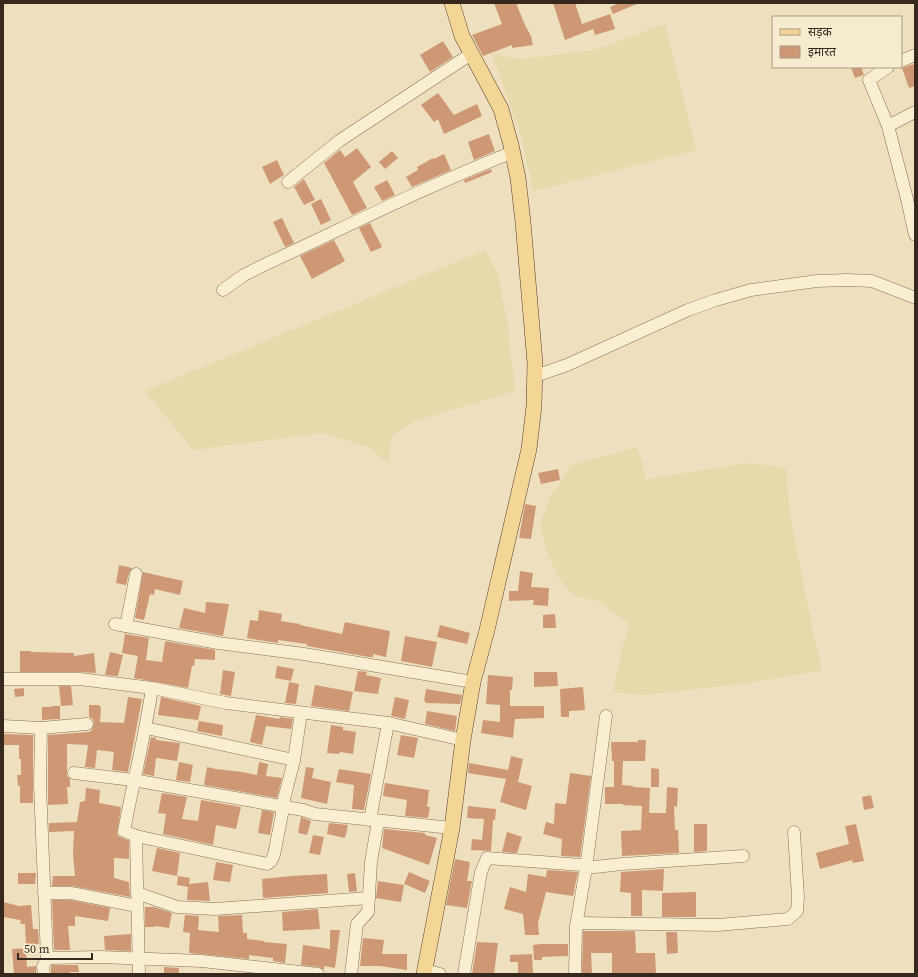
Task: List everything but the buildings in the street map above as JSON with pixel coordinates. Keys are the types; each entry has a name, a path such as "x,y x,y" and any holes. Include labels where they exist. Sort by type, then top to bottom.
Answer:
{"main road":[{"path":"425,972 452,828 463,740 473,682 487,630 529,448 534,406 535,376 523,222 518,178 513,152 501,109 462,36 452,3"}],"street":[{"path":"288,182 339,141 471,54"},
{"path":"902,61 915,55"},
{"path":"887,68 869,80 888,126 915,235"},
{"path":"888,126 915,112"},
{"path":"223,290 244,275 266,264 472,168 513,152"},
{"path":"535,376 567,365 688,310 751,290 817,282 847,280 872,281 915,297"},
{"path":"136,574 121,625 218,643 304,654 473,682"},
{"path":"3,679 80,679 152,688 226,703 388,723 463,740"},
{"path":"152,688 146,728 133,780 124,831 136,836 267,864 271,861 274,855 282,807 294,760 300,713"},
{"path":"575,974 577,923 586,868 606,716"},
{"path":"351,974 357,924 368,912 374,821 388,723"},
{"path":"3,726 42,728 87,724"},
{"path":"42,728 40,785 47,958 43,967 44,974"},
{"path":"146,728 294,760"},
{"path":"74,773 133,780 302,810 315,814 452,828"},
{"path":"577,923 718,925 788,919 797,911 798,897 794,832"},
{"path":"136,836 139,974"},
{"path":"464,974 481,872 486,858 582,865 586,868 622,864 744,856"},
{"path":"44,893 71,893 137,906"},
{"path":"137,893 177,907 215,909 369,898"},
{"path":"47,958 100,957 202,961 318,974"},
{"path":"425,972 440,974"}],"shaded area":[{"path":"665,24 696,150 533,191 522,140 492,54 520,59 594,50"},
{"path":"485,250 499,277 508,327 515,391 412,422 392,436 388,463 368,447 323,433 193,450 145,391"},
{"path":"638,447 646,479 749,463 786,468 790,513 822,670 749,683 644,695 613,692 622,648 630,624 598,601 574,596 559,579 546,550 540,524 550,498 572,465"}]}
